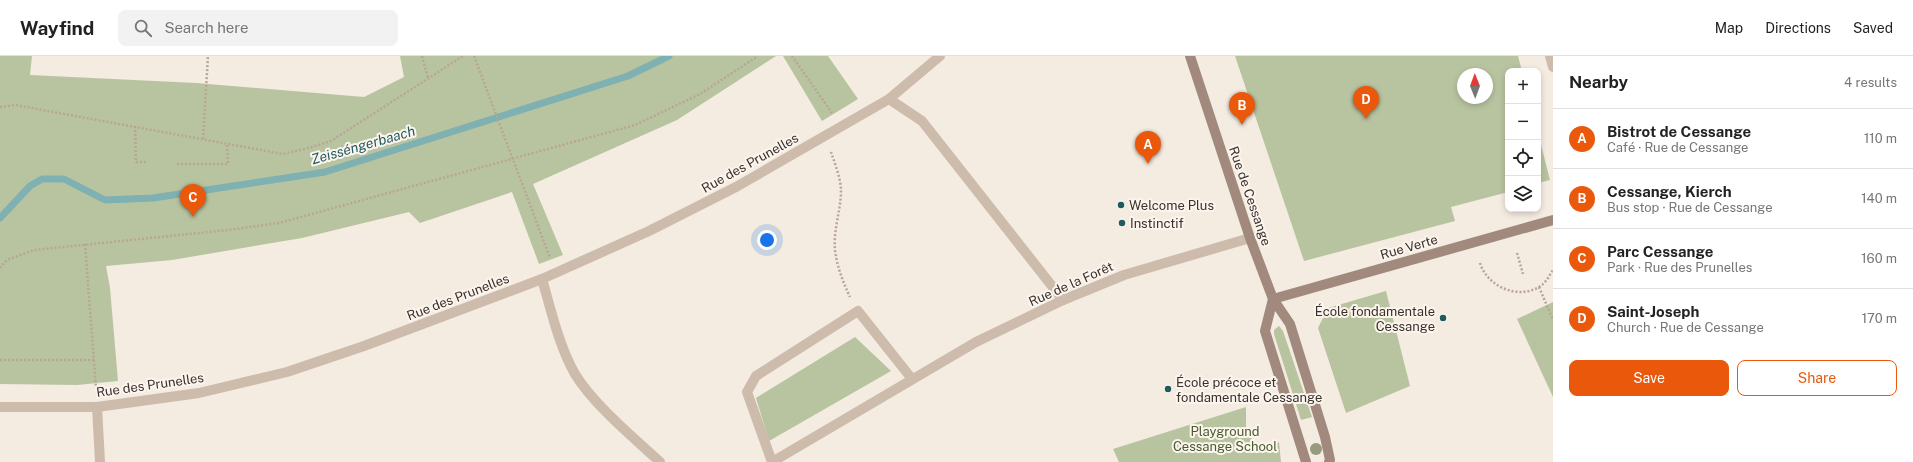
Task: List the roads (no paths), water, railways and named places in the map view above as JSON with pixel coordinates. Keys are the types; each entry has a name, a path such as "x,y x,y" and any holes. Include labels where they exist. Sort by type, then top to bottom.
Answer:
{"main road":[{"name":"Rue de Cessange","path":"1190,56 1250,238 1273,299 1290,324 1325,437 1330,460 1329,462"},
{"name":"Rue Verte","path":"1273,299 1553,220"},
{"path":"1273,299 1265,332 1306,462"}],"street":[{"name":"Rue des Prunelles","path":"0,407 97,406 199,393 287,372 364,346 542,279 642,234 736,187 889,99 940,56"},
{"path":"1550,56 1553,67"},
{"path":"889,99 922,121 1063,300"},
{"name":"Rue de la Forêt","path":"912,379 858,311 756,376 747,392 772,462 976,342 1063,300 1124,274 1250,238"},
{"path":"542,279 557,330 576,374 600,404 660,462"},
{"path":"97,406 100,462"}],"waterway":[{"name":"Zeisséngerbaach","path":"0,218 30,186 42,179 64,179 105,200 153,198 325,172 628,76 669,56"}],"place":[{"name":"Saint-Joseph","path":"1366,119"},
{"name":"Cessange, Kierch","path":"1242,125"},
{"name":"Bistrot de Cessange","path":"1148,164"},
{"name":"Welcome Plus","path":"1121,205"},
{"name":"Parc Cessange","path":"193,217"},
{"name":"Instinctif","path":"1122,223"},
{"name":"École fondamentale Cessange","path":"1443,318"},
{"name":"École précoce et fondamentale Cessange","path":"1168,389"}],"park label":[{"name":"Playground Cessange School","path":"1225,438"}]}
